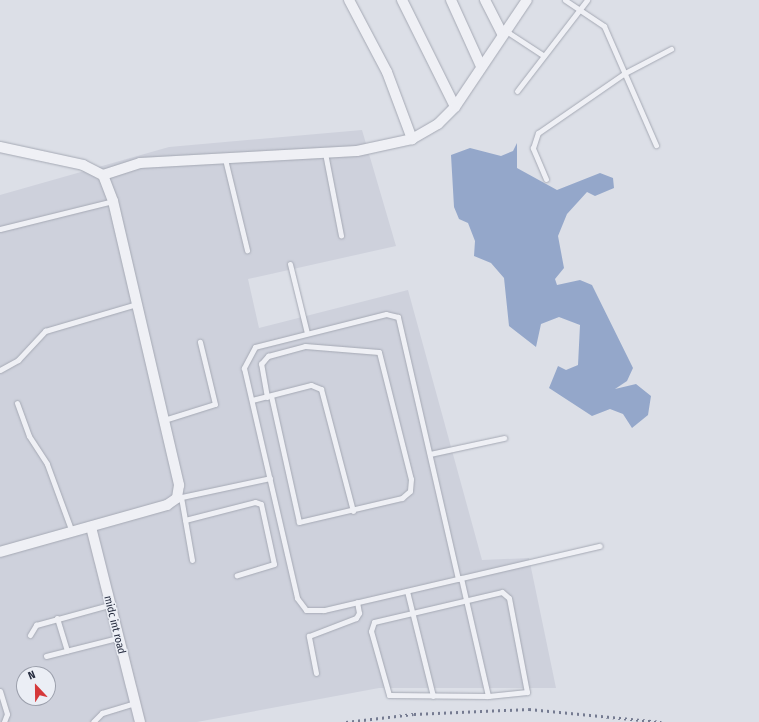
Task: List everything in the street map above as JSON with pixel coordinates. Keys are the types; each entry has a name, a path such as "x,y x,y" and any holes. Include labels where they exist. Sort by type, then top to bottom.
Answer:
{"street":[{"path":"349,0 387,72 412,139"},
{"path":"402,0 455,107"},
{"path":"451,0 481,66"},
{"path":"485,0 504,32"},
{"path":"103,175 140,163 325,153 389,147 412,139 438,124 455,107 481,66 527,0"},
{"path":"0,147 83,165 103,175 113,201 138,303 179,485 179,497 167,505 0,552"},
{"name":"midc int road","path":"91,527 117,638 140,722"}],"lane":[{"path":"565,0 600,21 625,73 656,145"},
{"path":"516,91 588,0"},
{"path":"504,32 544,56"},
{"path":"546,179 533,148 534,138 625,73 671,49"},
{"path":"325,153 341,235"},
{"path":"225,159 247,250"},
{"path":"0,229 113,201"},
{"path":"290,264 307,333"},
{"path":"0,370 18,360 45,331 138,303"},
{"path":"488,696 466,600 459,578 398,316 386,314 266,342 251,351 244,368 299,603 311,611 407,591 459,578 600,546"},
{"path":"164,420 215,404 200,342"},
{"path":"305,346 382,354 412,485 402,498 354,511 306,523 298,521 261,364 268,356 305,346"},
{"path":"252,400 311,386 325,394 354,511"},
{"path":"17,403 29,436 47,464 72,532"},
{"path":"430,454 504,438"},
{"path":"192,560 185,520 179,497 270,478"},
{"path":"185,520 255,502 261,504 274,564 237,575"},
{"path":"407,591 433,696"},
{"path":"502,592 509,598 528,690 522,694 488,696 389,695 372,634 374,622 412,611 502,592"},
{"path":"316,672 309,636 356,618 359,613 357,602"},
{"path":"30,636 31,628 57,618 109,605"},
{"path":"57,618 67,650"},
{"path":"46,656 117,638"},
{"path":"0,691 7,714 4,722"},
{"path":"93,722 102,713 135,703"}],"shaded area":[{"path":"362,130 396,246 248,279 259,328 408,290 482,560 529,558 556,688 379,688 197,722 0,722 0,195 169,147"}],"water":[{"path":"517,143 517,168 557,190 600,173 613,178 614,188 595,196 587,192 567,214 558,236 564,268 555,279 557,285 580,280 592,285 633,368 627,381 615,389 636,384 651,396 648,415 632,428 623,414 610,409 592,416 549,388 558,366 566,370 578,365 580,325 559,317 541,324 536,347 509,326 504,278 491,263 474,256 475,241 468,223 459,219 454,207 451,155 470,148 501,156 513,151"}],"railway":[{"path":"346,722 414,714 529,709 661,722"}]}
